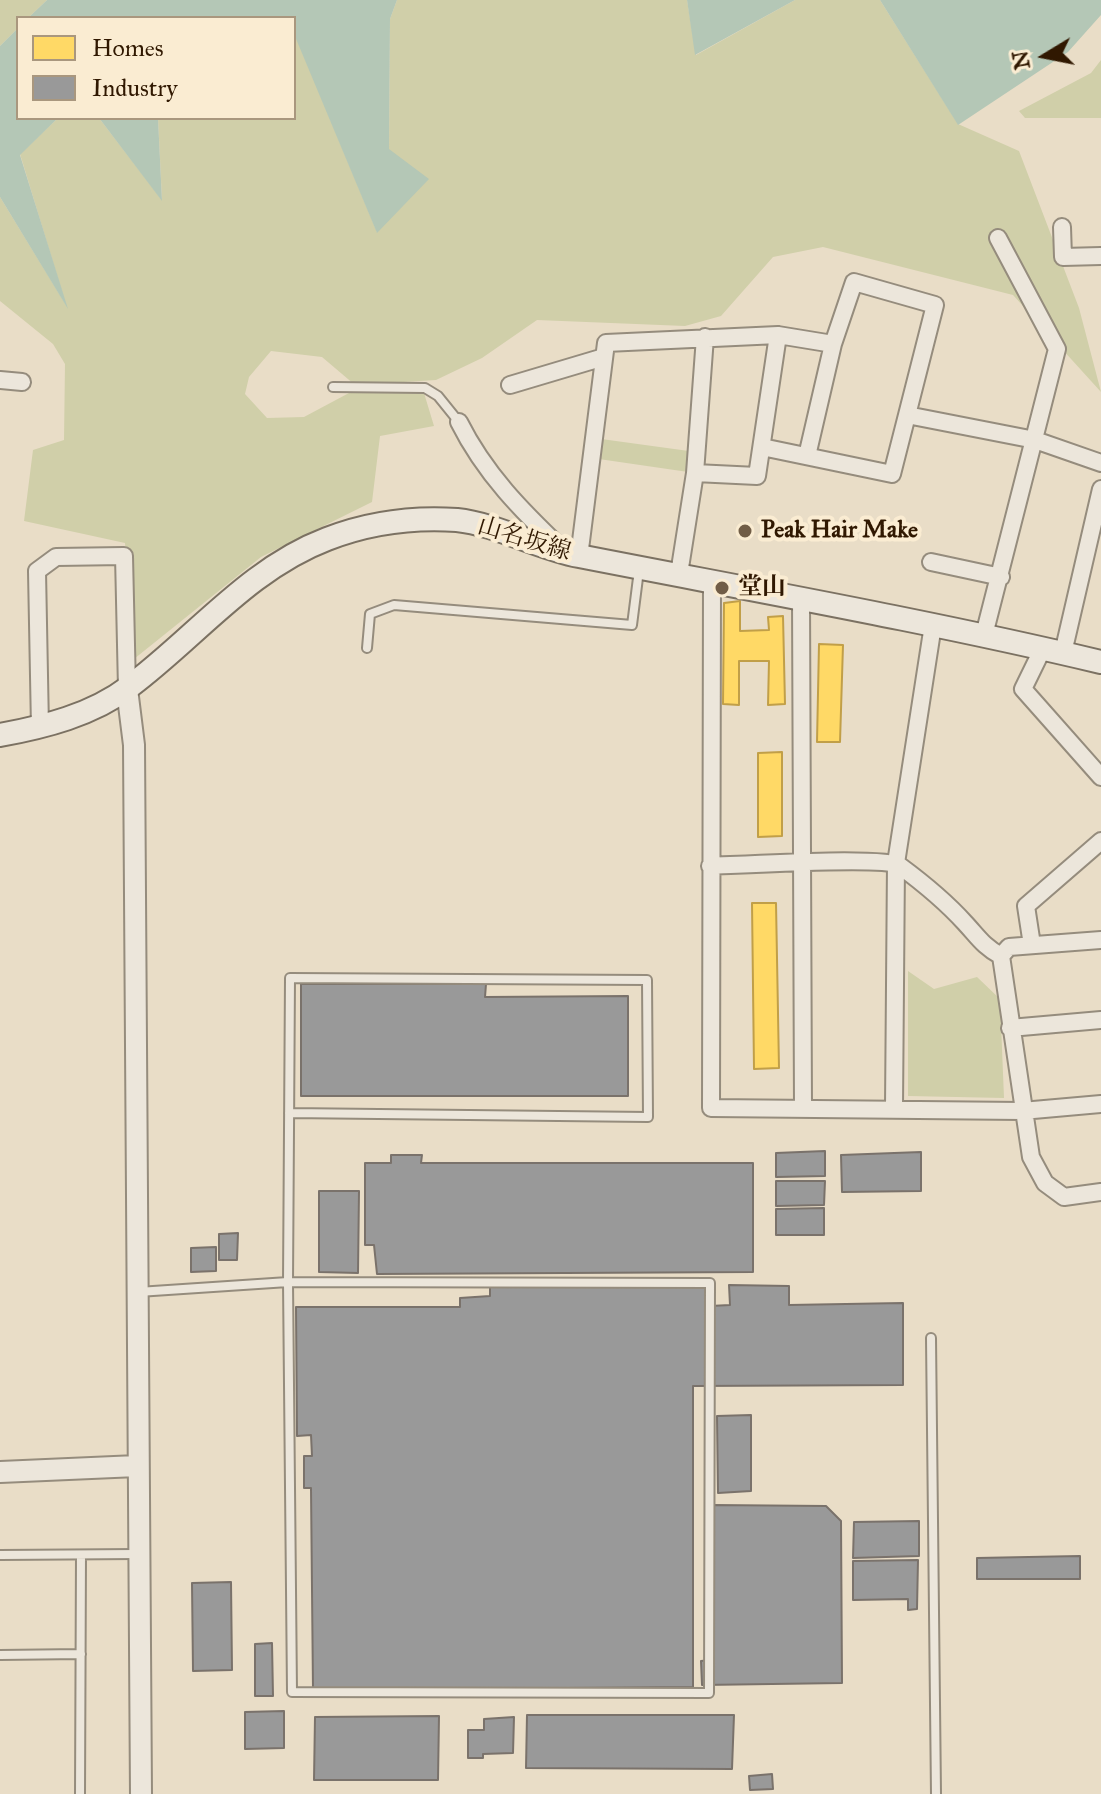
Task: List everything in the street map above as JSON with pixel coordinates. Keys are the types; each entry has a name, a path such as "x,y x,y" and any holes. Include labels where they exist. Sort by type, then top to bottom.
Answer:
{"main road":[{"name":"山名坂線","path":"0,735 40,728 81,713 127,689 259,576 326,539 355,530 419,519 462,521 573,555 801,597 1101,662"}],"street":[{"path":"1062,227 1063,257 1101,256"},
{"path":"984,635 1057,349 998,238"},
{"path":"762,447 892,474 935,305 854,282 833,344 807,456"},
{"path":"695,473 757,476 778,335"},
{"path":"573,555 606,343 778,335 833,344"},
{"path":"679,574 695,473 705,337"},
{"path":"510,385 604,357"},
{"path":"0,380 22,382"},
{"path":"907,415 1035,440 1101,463"},
{"path":"459,422 474,453 512,502 573,555"},
{"path":"1101,489 1053,651 1023,689 1101,777"},
{"path":"40,728 37,571 56,557 124,556 127,689 134,745 141,1794"},
{"path":"931,562 1001,577"},
{"path":"712,580 711,1108 894,1107 1022,1111 1101,1104"},
{"path":"801,597 803,1108"},
{"path":"894,1107 896,863 933,625"},
{"path":"1032,945 1026,906 1101,841"},
{"path":"710,866 804,862 896,863 934,893 967,925 981,945 1001,956"},
{"path":"1101,940 1009,947 1001,956 1031,1157 1045,1183 1064,1197 1101,1192"},
{"path":"1010,1028 1101,1020"},
{"path":"0,1472 137,1466"}],"lane":[{"path":"333,387 425,388 438,396 459,422"},
{"path":"367,648 370,614 394,605 632,625 640,565"},
{"path":"137,1292 288,1282 710,1283 709,1693 292,1692 288,1282 289,1113 290,978 647,980 648,1117 289,1113"},
{"path":"931,1338 936,1794"},
{"path":"0,1555 137,1554"},
{"path":"80,1794 81,1555"},
{"path":"0,1655 81,1654"}],"green space":[{"path":"0,0 47,0 30,16 16,16 16,30 0,46"},
{"path":"397,0 687,0 696,55 795,0 880,0 958,124 1019,151 1079,308 1101,392 1013,295 823,247 773,257 721,316 685,326 537,320 482,358 436,380 355,385 322,357 271,351 249,377 245,394 267,418 304,417 349,393 424,393 434,426 380,436 372,502 261,557 134,659 125,543 24,521 33,450 64,440 65,364 53,344 0,301 0,197 66,305 20,154 56,120 101,120 162,200 158,120 296,120 296,36 377,232 389,149 390,19"},
{"path":"1101,60 1101,118 1025,118 1019,111 1091,73"},
{"path":"594,438 696,452 695,473 592,458"},
{"path":"908,971 934,989 977,977 1000,999 1004,1098 908,1096"}],"shaded area":[{"path":"47,0 397,0 390,19 389,149 429,179 377,233 296,39 296,16 30,16"},
{"path":"687,0 795,0 695,55"},
{"path":"880,0 1101,0 1101,15 1068,52 958,125"},
{"path":"16,30 16,120 56,120 20,155 68,309 0,197 0,46"},
{"path":"101,120 158,120 162,201"}],"building: Homes":[{"path":"740,601 740,631 769,630 768,617 783,616 785,704 768,705 769,661 739,661 739,705 723,704 724,603"},
{"path":"819,644 843,645 840,742 817,742"},
{"path":"782,752 782,836 758,837 758,753"},
{"path":"752,903 776,903 779,1068 754,1069"}],"building: Industry":[{"path":"301,984 486,984 485,997 628,996 628,1096 301,1096"},
{"path":"825,1151 825,1176 776,1177 776,1153"},
{"path":"921,1152 921,1191 842,1192 841,1155"},
{"path":"391,1155 422,1155 421,1163 753,1163 753,1272 377,1274 374,1245 365,1245 365,1163 391,1163"},
{"path":"776,1181 825,1181 824,1205 776,1206"},
{"path":"319,1191 359,1191 358,1273 319,1272"},
{"path":"824,1208 824,1235 776,1235 776,1209"},
{"path":"238,1233 237,1260 219,1260 219,1234"},
{"path":"216,1247 216,1271 191,1272 191,1248"},
{"path":"710,1282 710,1306 730,1305 729,1285 789,1286 789,1305 903,1303 903,1385 693,1386 693,1687 313,1690 311,1488 304,1488 304,1456 312,1456 311,1435 297,1436 296,1307 460,1307 460,1298 490,1296 490,1283"},
{"path":"751,1415 751,1491 718,1493 717,1416"},
{"path":"712,1505 826,1506 841,1521 842,1683 702,1685 701,1661 710,1660"},
{"path":"919,1521 919,1556 853,1558 854,1522"},
{"path":"1080,1556 1080,1579 977,1579 977,1558"},
{"path":"918,1560 917,1609 908,1610 908,1599 853,1600 853,1561"},
{"path":"231,1582 232,1670 193,1671 192,1583"},
{"path":"272,1643 273,1696 255,1696 255,1644"},
{"path":"284,1711 284,1748 245,1749 245,1712"},
{"path":"527,1715 734,1715 732,1769 526,1768"},
{"path":"439,1716 438,1780 314,1780 315,1717"},
{"path":"514,1717 513,1753 468,1758 468,1730 484,1730 484,1719"},
{"path":"772,1774 773,1789 750,1790 749,1776"}],"place":[{"name":"Peak Hair Make","path":"745,531"},
{"name":"堂山","path":"722,588"}]}
